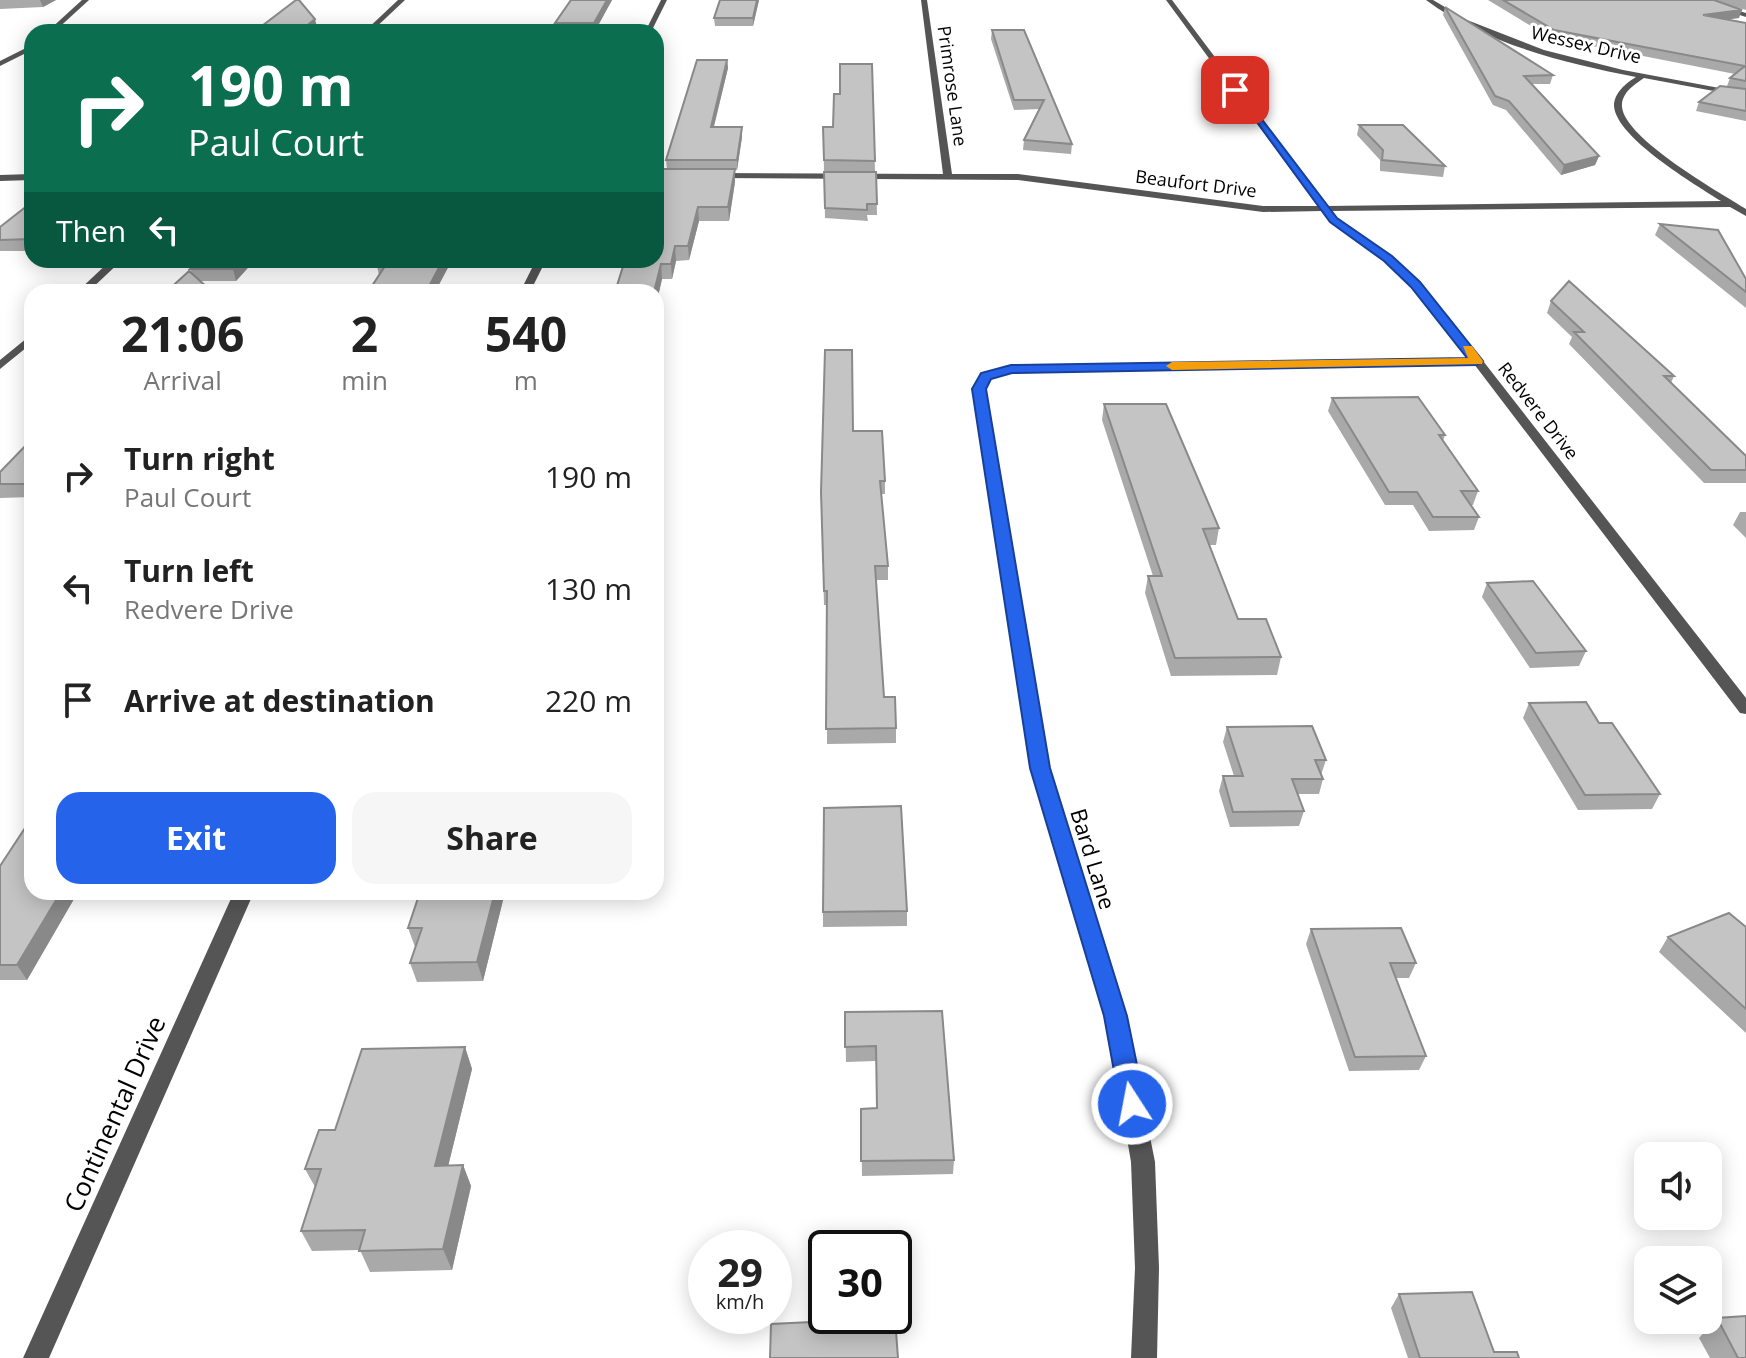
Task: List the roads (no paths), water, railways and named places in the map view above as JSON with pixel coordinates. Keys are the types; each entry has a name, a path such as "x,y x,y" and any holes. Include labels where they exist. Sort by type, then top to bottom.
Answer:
{"street":[{"path":"59,24 86,0"},
{"path":"376,24 402,0"},
{"path":"652,24 664,0"},
{"name":"Primrose Lane","path":"924,0 948,176"},
{"name":"Redvere Drive","path":"1169,0 1325,210 1416,284 1746,709"},
{"name":"Wessex Drive","path":"1429,0 1499,40 1644,75 1746,95"},
{"path":"1695,0 1746,15"},
{"path":"0,64 24,51"},
{"path":"1644,75 1621,94 1617,109 1624,123 1657,153 1746,213"},
{"name":"Beaufort Drive","path":"702,176 948,176 1064,181 1215,205 1325,210 1732,204"},
{"path":"0,178 24,177"},
{"path":"91,284 108,268"},
{"path":"0,366 24,344"},
{"name":"Bard Lane","path":"1144,1358 1147,1268 1143,1162 1116,1016 1040,768 979,389 986,376 1011,369 1477,361"},
{"name":"Continental Drive","path":"36,1358 240,900"}]}
